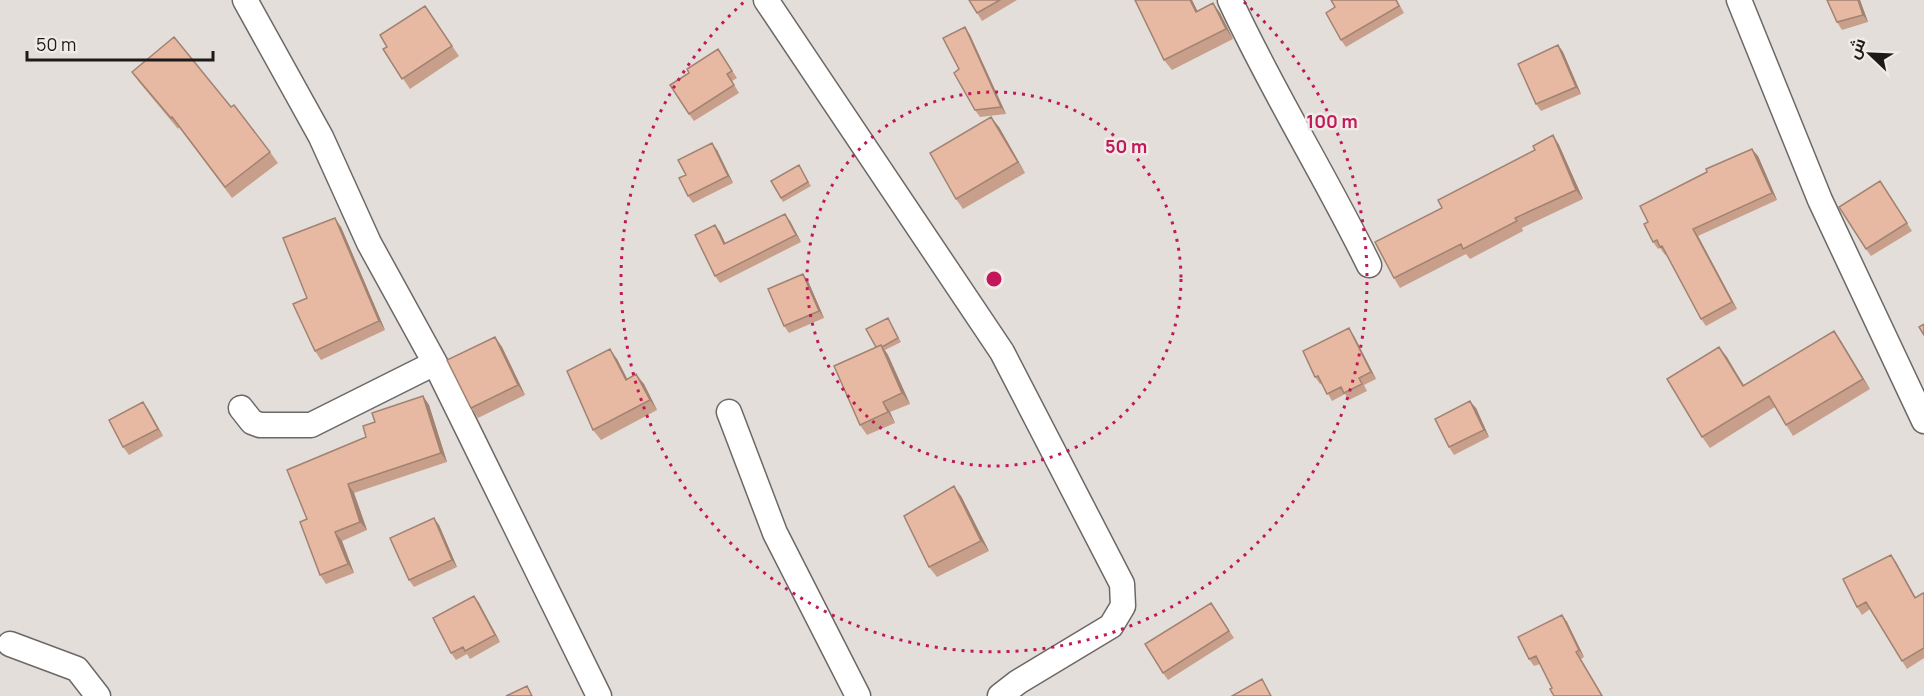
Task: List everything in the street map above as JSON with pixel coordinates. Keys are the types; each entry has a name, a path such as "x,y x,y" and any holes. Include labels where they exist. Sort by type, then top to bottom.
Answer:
{"street":[{"path":"245,0 321,137 369,243 435,363 599,696"},
{"path":"766,0 1002,352 1122,584 1123,606 1112,626 1018,682 1000,696"},
{"path":"1230,0 1257,61 1324,176 1369,266"},
{"path":"1738,0 1820,200 1924,421"},
{"path":"241,408 252,422 260,425 311,425 435,363"},
{"path":"729,412 775,533 858,696"},
{"path":"10,644 77,669 98,696"}],"building":[{"path":"969,0 1000,0 977,13"},
{"path":"1135,0 1190,0 1196,12 1213,3 1226,29 1164,60"},
{"path":"1331,0 1396,0 1399,6 1341,40 1326,13 1335,7"},
{"path":"1827,0 1858,0 1863,15 1837,22"},
{"path":"425,6 452,46 402,79 383,49 387,47 380,35"},
{"path":"965,27 1001,107 975,110 954,73 959,69 943,38"},
{"path":"174,37 231,107 234,105 270,152 225,187 172,117 132,72"},
{"path":"1558,45 1576,87 1536,104 1518,64"},
{"path":"718,49 732,71 727,74 734,85 689,114 670,85 689,73 687,69"},
{"path":"991,117 1018,162 956,199 930,153"},
{"path":"1553,135 1576,190 1515,218 1517,221 1463,249 1461,244 1394,278 1375,242 1442,208 1438,200 1535,150 1533,146"},
{"path":"712,143 728,176 688,196 679,178 686,175 678,160"},
{"path":"1752,149 1772,193 1693,229 1732,302 1701,319 1662,246 1660,247 1657,240 1653,242 1644,224 1648,222 1640,206 1707,172 1706,169"},
{"path":"799,165 808,182 781,198 771,181"},
{"path":"1880,181 1907,223 1866,249 1839,207"},
{"path":"785,214 796,235 715,276 695,235 715,225 724,244"},
{"path":"335,218 379,321 315,351 293,304 307,298 283,238"},
{"path":"803,274 819,311 784,326 768,289"},
{"path":"888,318 898,338 882,347 881,345 876,347 866,329"},
{"path":"1924,324 1924,335 1919,327"},
{"path":"1349,328 1371,372 1359,378 1362,384 1344,393 1341,387 1327,394 1318,376 1315,377 1303,351"},
{"path":"1834,331 1863,379 1786,425 1769,396 1702,437 1667,379 1719,347 1743,386"},
{"path":"495,337 518,385 471,408 447,360"},
{"path":"881,345 902,393 883,402 888,412 860,425 834,366"},
{"path":"610,349 626,380 636,374 650,400 593,430 567,371"},
{"path":"423,396 441,453 348,484 360,522 335,532 348,564 320,575 300,522 307,519 287,470 366,437 363,426 375,422 372,413"},
{"path":"1470,401 1484,430 1449,447 1435,419"},
{"path":"143,402 158,429 123,447 109,420"},
{"path":"954,486 981,541 929,567 904,516"},
{"path":"434,518 452,560 409,580 390,538"},
{"path":"1891,555 1915,598 1923,593 1924,595 1924,648 1902,661 1866,602 1857,607 1843,579"},
{"path":"474,596 495,635 465,651 463,647 451,653 433,618"},
{"path":"1211,603 1229,631 1163,673 1145,644"},
{"path":"1562,615 1579,650 1576,652 1602,696 1554,696 1536,656 1529,659 1518,637"},
{"path":"1262,679 1271,696 1232,696"},
{"path":"527,686 532,696 506,696"}]}
